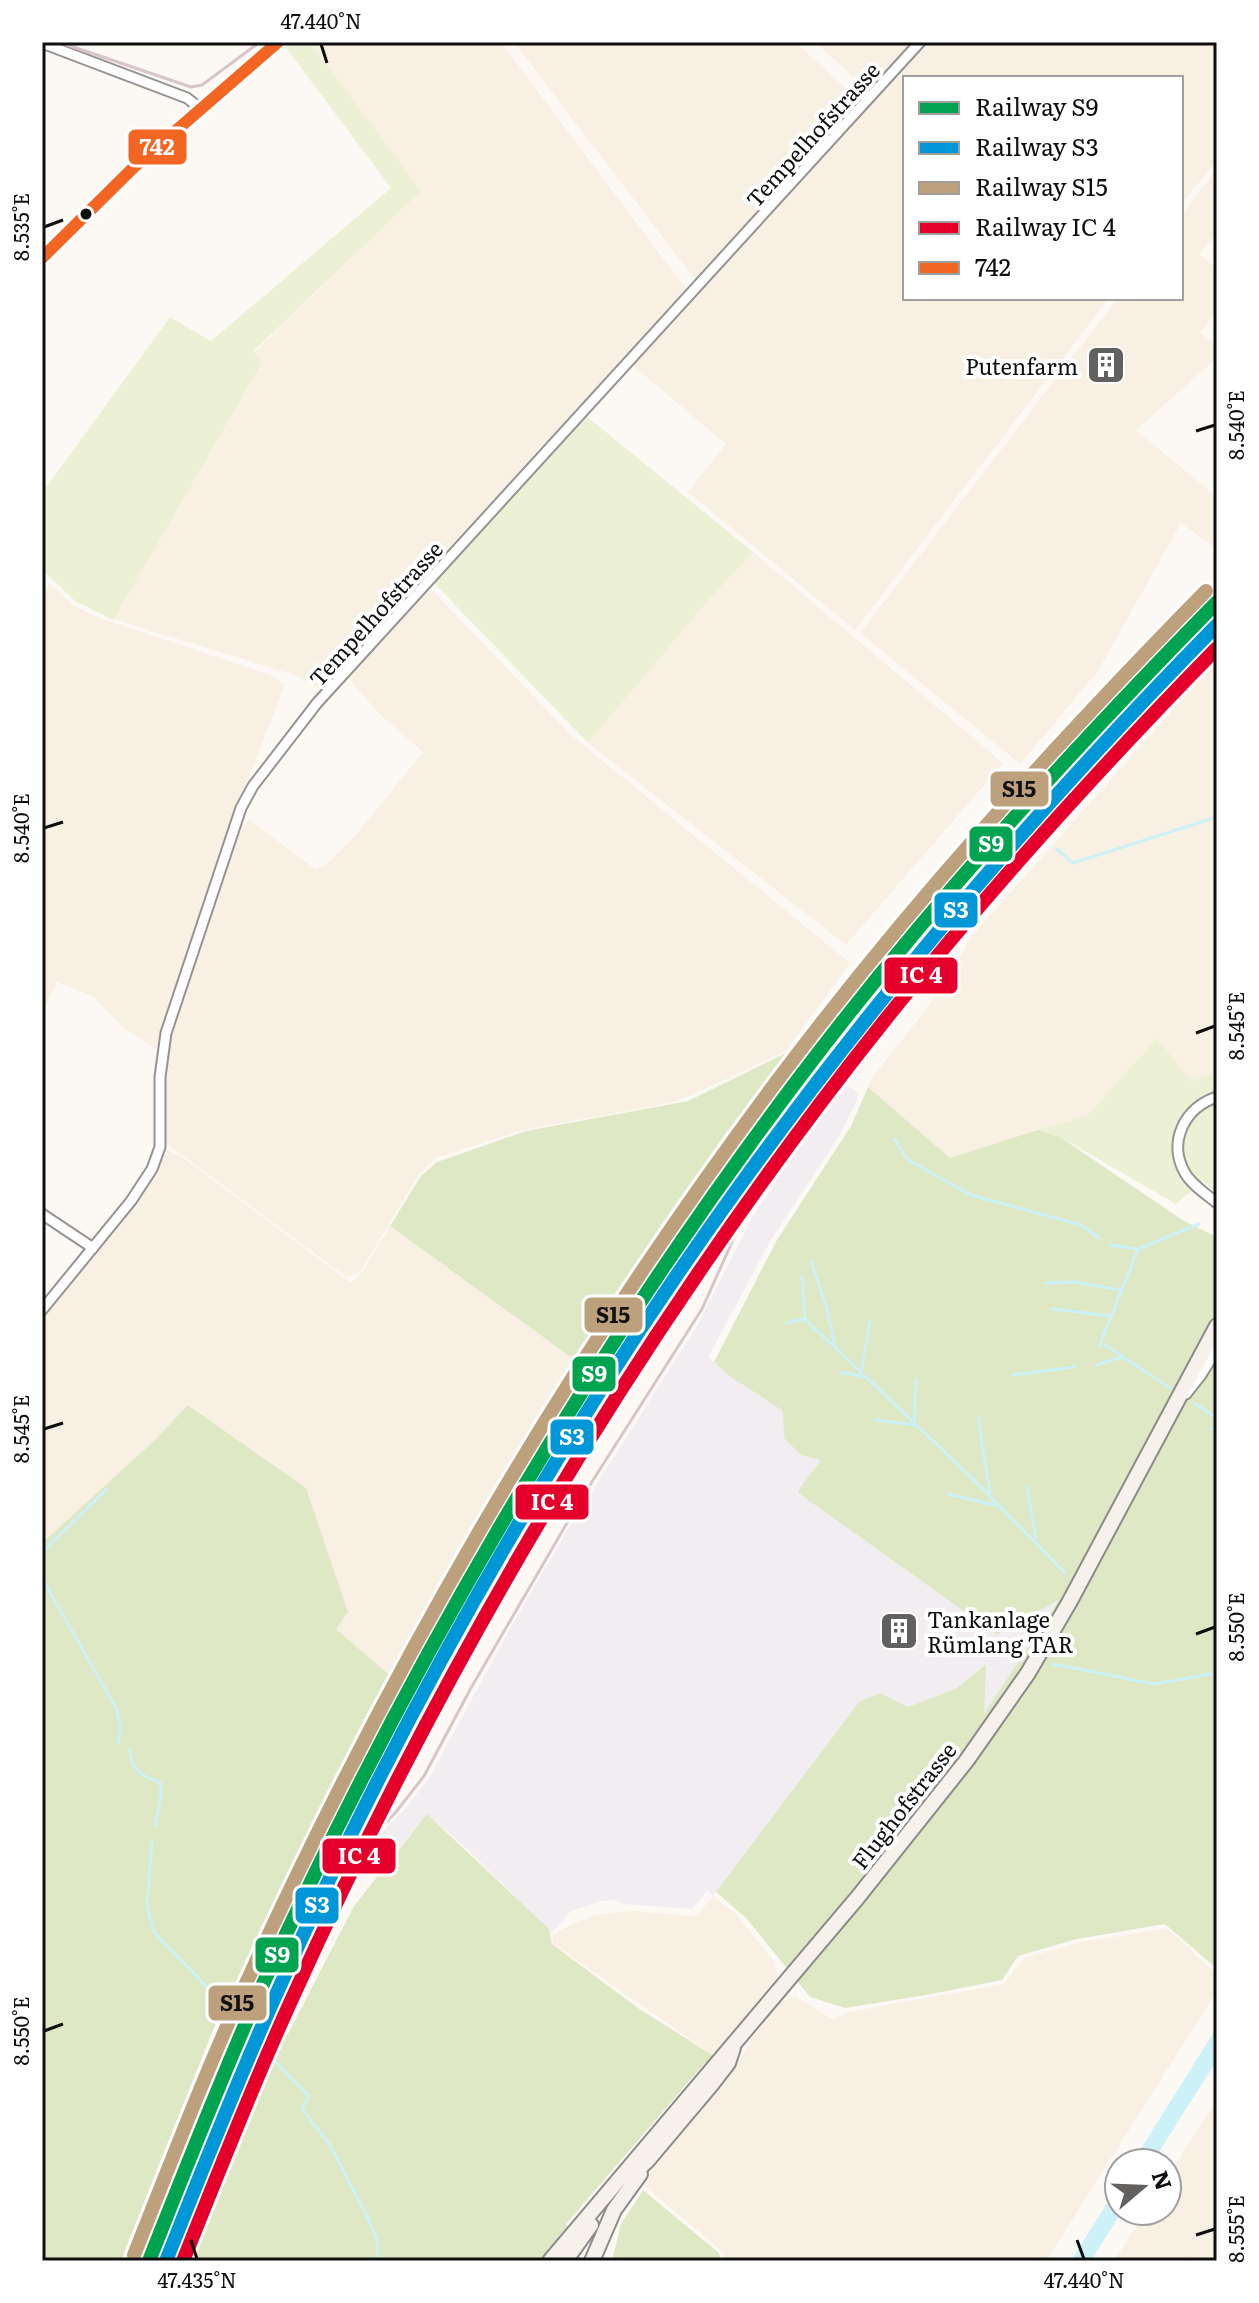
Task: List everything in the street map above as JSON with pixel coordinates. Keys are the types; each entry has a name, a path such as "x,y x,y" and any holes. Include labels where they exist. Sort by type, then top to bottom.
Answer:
{"main road":[{"name":"Flughofstrasse","path":"550,2261 925,1817 1028,1673 1091,1563 1217,1326"},
{"path":"592,2261 614,2210 647,2161 728,2063 735,2044"},
{"path":"565,2261 609,2202 637,2168 647,2161"}],"street":[{"path":"42,258 133,168 278,42"},
{"name":"Tempelhofstrasse","path":"42,1310 137,1194 152,1169 160,1147 160,1077 166,1033 241,808 253,786 317,703 920,42"},
{"path":"42,43 187,98 201,109"},
{"path":"1217,1097 1192,1112 1179,1136 1178,1151 1190,1179 1217,1203"},
{"path":"1202,1190 1217,1195"},
{"path":"42,1214 93,1248"},
{"path":"1171,1412 1201,1375 1217,1349"}],"shaded area":[{"path":"310,42 501,42 686,289 320,689 295,675 113,619 262,365 255,352 420,191"},
{"path":"514,42 795,42 861,102 697,282"},
{"path":"815,42 914,42 869,91"},
{"path":"924,42 1217,42 1217,160 1183,202 1183,76 903,76 903,300 1107,300 855,630 688,492 726,444 631,364"},
{"path":"1217,169 1217,233 1199,254 1217,269 1217,311 1200,333 1217,346 1217,358 1136,430 1217,497 1217,549 1181,523 1098,671 1020,764 860,633 1116,300 1183,300 1183,213"},
{"path":"753,552 1003,763 846,945 588,743"},
{"path":"49,583 73,605 94,616 273,676 285,684 238,806 159,1050 123,1028 94,997 56,982 42,1016 42,603"},
{"path":"429,587 571,735 850,963 786,1051 674,1102 519,1131 436,1158 419,1174 360,1272 346,1277 166,1143 164,1080 169,1034 239,831 249,819 315,869 324,867 355,836 423,752 377,712 348,677"},
{"path":"1217,660 1217,1071 1191,1081 1157,1038 1088,1115 950,1158 868,1087 872,1078 938,994 972,936"},
{"path":"835,1075 859,1094 853,1109 838,1138 772,1238 708,1357 728,1375 784,1411 784,1438 822,1460 799,1490 801,1495 997,1635 1060,1598 983,1716 985,1664 957,1688 908,1707 880,1694 859,1702 713,1896 707,1891 692,1909 601,1901 571,1911 552,1933 427,1814 380,1870 361,1854 404,1810 429,1778 570,1526 698,1324 751,1220 833,1092 826,1087"},
{"path":"160,1147 185,1159 351,1283 360,1275 390,1226 583,1366 400,1684 335,1628 306,1488 189,1405 42,1543 42,1310 131,1202"},
{"path":"713,1896 735,1913 773,1960 778,1978 713,2055 553,1944 553,1935 560,1930 594,1915 634,1911 692,1916 700,1912"},
{"path":"1167,1928 1217,1974 1217,1991 1118,2147 1103,2147 1103,2171 1046,2261 726,2261 724,2253 641,2183 730,2076 754,2035 781,2002 795,1996 834,2020 848,2012 1004,1984 1024,1958 1082,1942"},
{"path":"1217,2099 1217,2261 1196,2261 1189,2257 1186,2261 1114,2261 1136,2227 1183,2227 1183,2153"}],"green space":[{"path":"288,42 310,42 421,191 254,351 262,364 113,620 75,601 42,570 42,493 170,317 211,341 391,188 284,45"},
{"path":"585,415 753,552 588,743 432,581"},
{"path":"1157,1038 1191,1081 1217,1071 1217,1194 1203,1181 1176,1204 1060,1137 1038,1130 1088,1115"},
{"path":"790,1051 799,1059 583,1366 390,1226 421,1176 437,1162 526,1131 688,1101"},
{"path":"868,1087 950,1158 1038,1130 1060,1137 1184,1221 1217,1237 1217,1969 1165,1924 1077,1939 1018,1956 1002,1980 845,2008 810,1997 747,1919 716,1892 859,1702 880,1693 908,1707 957,1688 986,1664 984,1714 1059,1600 997,1635 801,1495 798,1491 821,1460 801,1455 784,1438 783,1411 728,1375 714,1362 777,1240 851,1126"},
{"path":"188,1405 306,1488 348,1612 336,1629 400,1684 306,1874 287,1900 236,2004 225,2000 121,2261 42,2261 42,1543 156,1439"},
{"path":"427,1814 549,1929 552,1944 638,2008 714,2056 566,2224 569,2228 542,2261 176,2261 251,2077 271,2047 288,2034 354,1906"},
{"path":"643,2190 719,2253 721,2261 612,2261 621,2224"}],"water":[{"path":"1217,2027 1217,2060 1162,2147 1142,2147"},
{"path":"1103,2210 1103,2227 1112,2227 1091,2261 1071,2261"}],"waterway":[{"path":"819,1020 1000,804"},
{"path":"1057,849 1073,863 1217,817"},
{"path":"894,1139 908,1160 971,1195 1081,1225 1099,1238"},
{"path":"1110,1245 1138,1249 1199,1224"},
{"path":"1099,1347 1138,1249"},
{"path":"811,1261 835,1346"},
{"path":"802,1277 805,1319 970,1476 1065,1573"},
{"path":"1045,1283 1075,1282 1120,1290"},
{"path":"1053,1309 1111,1316"},
{"path":"786,1323 805,1319"},
{"path":"861,1372 870,1320"},
{"path":"1105,1345 1170,1388"},
{"path":"1096,1365 1123,1357"},
{"path":"1012,1375 1074,1367"},
{"path":"841,1372 864,1377"},
{"path":"914,1423 916,1379"},
{"path":"1194,1403 1217,1418"},
{"path":"978,1418 990,1493"},
{"path":"875,1420 915,1425"},
{"path":"1210,1429 1217,1428"},
{"path":"1027,1487 1036,1538"},
{"path":"42,1552 106,1490"},
{"path":"948,1494 999,1506"},
{"path":"42,1578 116,1708 121,1727 118,1742"},
{"path":"1053,1664 1154,1684 1217,1673"},
{"path":"129,1750 138,1772 160,1782 161,1797 155,1826"},
{"path":"152,1840 147,1906 154,1932 230,2011"},
{"path":"271,2057 309,2096 302,2109 330,2145 368,2218 377,2240 378,2261"}],"railway":[{"path":"59,42 191,87 202,85 260,42"},
{"path":"325,1887 396,1776 508,1570 558,1486 653,1337 761,1180 834,1058"},
{"path":"352,1858 396,1812 424,1776 471,1688 581,1499 702,1309 741,1222"},
{"path":"309,1922 335,1881"}],"rail line":[{"name":"S15","path":"134,2255 219,2046 305,1858 426,1625 560,1398 705,1179 832,1009 987,825 1206,591"},
{"name":"S9","path":"149,2261 263,1984 378,1748 505,1519 644,1296 796,1082 946,895 1106,717 1217,602"},
{"name":"S3","path":"166,2261 261,2030 374,1788 484,1584 604,1386 733,1195 904,972 1025,830 1217,625"}],"transit line":[{"name":"742","path":"42,258 133,168 278,42"},
{"path":"183,2261 263,2065 346,1882 466,1650 599,1424 745,1206 868,1041 1012,868 1217,648"}],"place":[{"name":"Putenfarm","path":"1106,365"},
{"name":"Tankanlage Rümlang TAR","path":"899,1631"}]}
